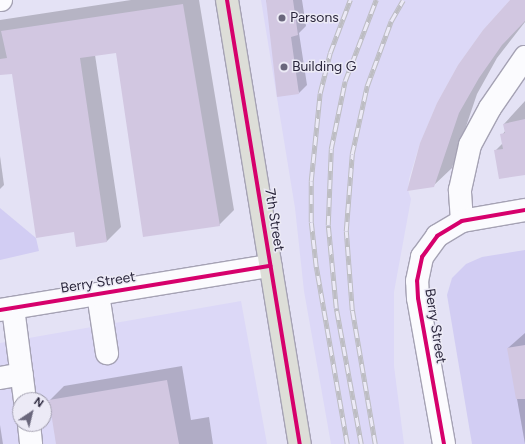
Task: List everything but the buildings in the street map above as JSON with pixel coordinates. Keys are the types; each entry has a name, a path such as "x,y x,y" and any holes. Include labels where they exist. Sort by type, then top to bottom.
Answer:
{"main road":[{"name":"7th Street","path":"227,0 300,444"}],"street":[{"path":"462,221 460,190 470,145 490,108 525,57"},
{"name":"Berry Street","path":"444,444 417,281 422,257 428,246 437,236 462,221 525,210"},
{"name":"Berry Street","path":"6,309 270,266"},
{"path":"98,294 107,352"},
{"path":"6,309 22,374 24,392"},
{"path":"0,378 22,374"},
{"path":"30,432 31,444"}],"shaded area":[{"path":"261,0 510,0 483,30 458,65 437,103 420,143 409,179 408,190 411,199 394,292 394,366 404,444 331,444 304,291 295,208"},
{"path":"0,208 36,238 39,251 0,260"},
{"path":"525,250 525,444 472,444 447,295 452,278 466,264 482,257"},
{"path":"241,301 267,444 0,444 0,343"}],"railway":[{"path":"347,444 316,267 311,222 311,181 320,93 330,53 350,0"},
{"path":"361,444 336,308 328,225 331,149 345,81 376,0"},
{"path":"375,444 352,310 346,231 352,154 367,86 391,21 403,0"}],"cycle path":[{"path":"227,0 300,444"},
{"path":"444,444 418,298 417,281 422,257 437,236 462,221 525,210"},
{"path":"0,310 270,266"}],"place":[{"name":"Parsons","path":"282,18"},
{"name":"Building G","path":"284,67"}]}
